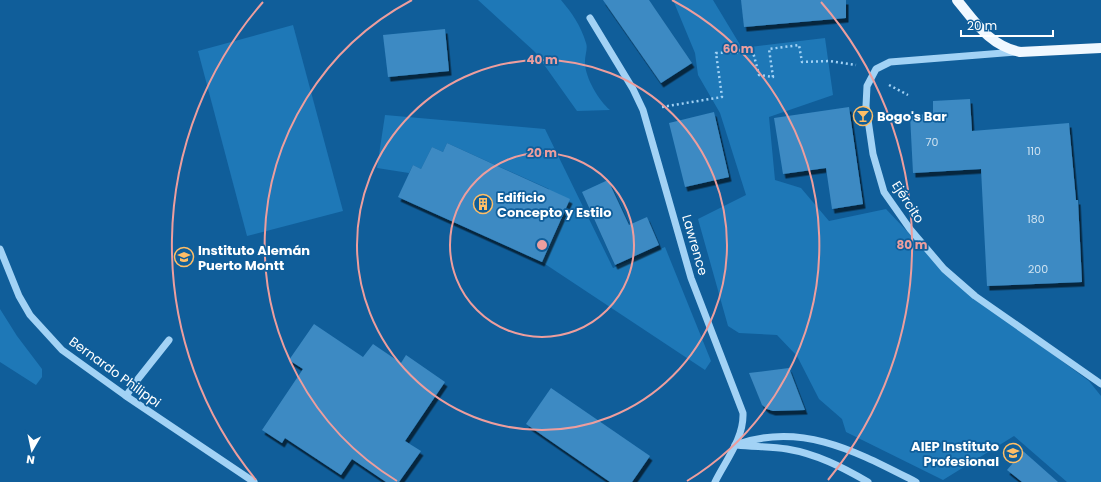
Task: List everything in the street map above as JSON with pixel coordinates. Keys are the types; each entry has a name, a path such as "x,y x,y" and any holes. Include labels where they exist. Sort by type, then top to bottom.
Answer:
{"main road":[{"path":"957,0 989,38 999,45 1020,52 1101,48"}],"street":[{"name":"Lawrence","path":"590,18 633,89 643,110 691,278 743,413 744,425 715,482"},
{"name":"Ejército","path":"1020,52 890,62 876,69 868,86 866,106 873,154 884,192 910,229 944,269 975,296 1101,384"},
{"name":"Bernardo Philippi","path":"0,248 19,296 30,315 50,338 76,361 254,482"},
{"path":"126,396 169,340"},
{"path":"735,445 750,439 776,436 798,436 819,440 879,463 916,482"},
{"path":"735,445 786,449 815,456 829,461 868,482"}],"path":[{"path":"643,110 722,97 716,53 753,52 759,75 773,77 769,49 799,45 802,62 830,61"}],"shaded area":[{"path":"478,0 561,0 576,20 582,31 587,45 585,67 593,88 601,101 610,110 577,111 535,52"},
{"path":"673,0 713,0 742,48 825,38 833,95 769,117 775,180 801,188 829,221 886,209 957,284 1089,381 1101,396 1101,482 1067,482 1014,436 943,480 846,432 842,419 819,399 797,356 777,335 739,333 728,326 698,219 746,195 720,113 698,75 695,53"},
{"path":"293,25 343,211 247,236 198,51"},
{"path":"385,115 545,129 613,268 665,247 711,361 705,370 542,262 555,233 549,189 447,143 443,152 432,147 421,169 413,165 409,173 377,168"},
{"path":"0,309 17,336 42,369 42,377 36,385 0,362"}],"building":[{"path":"603,0 649,0 692,63 661,83"},
{"path":"741,0 846,0 846,18 744,27"},
{"path":"445,29 449,71 388,77 383,35"},
{"path":"970,99 972,131 1069,123 1076,200 1078,200 1082,282 987,286 981,169 913,173 910,115 933,114 933,101"},
{"path":"849,107 863,204 832,209 826,168 783,174 774,118"},
{"path":"714,112 729,177 685,187 669,123"},
{"name":"Edificio Concepto y Estilo","path":"447,143 570,199 542,262 398,197 413,165 421,169 432,147 443,152"},
{"path":"608,180 629,225 647,217 659,245 615,265 582,192"},
{"path":"314,324 363,357 373,344 401,363 406,355 445,382 405,441 421,451 399,482 386,482 352,459 341,475 285,438 282,443 262,430 303,369 289,360"},
{"path":"789,368 805,410 773,411 767,409 762,405 749,373"},
{"path":"551,388 650,456 632,482 610,482 526,424"},
{"path":"1023,451 1058,482 1022,482 1007,470"}],"place":[{"name":"Bogo's Bar","path":"863,116"},
{"name":"Edificio Concepto y Estilo","path":"483,204"},
{"name":"Instituto Alemán Puerto Montt","path":"184,257"},
{"name":"AIEP Instituto Profesional","path":"1013,453"}]}
